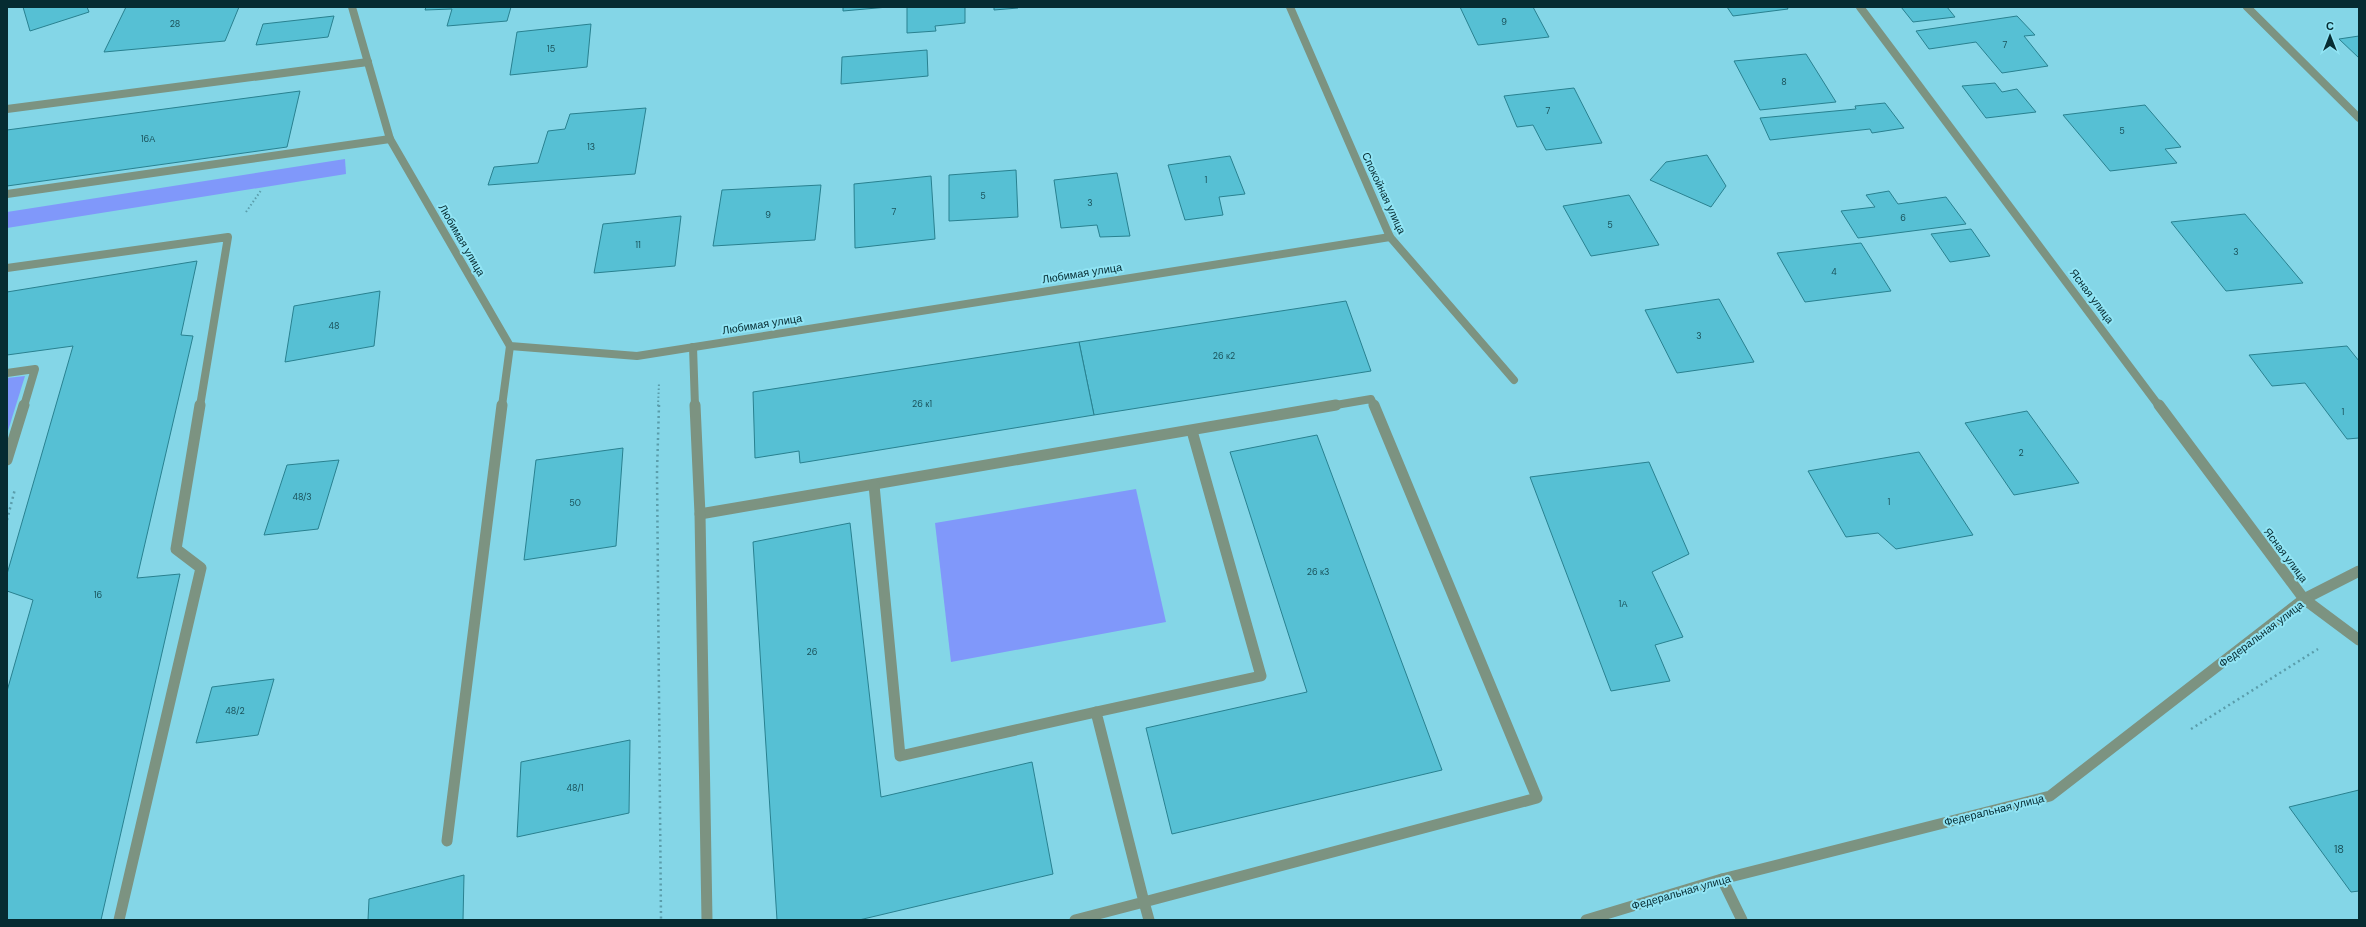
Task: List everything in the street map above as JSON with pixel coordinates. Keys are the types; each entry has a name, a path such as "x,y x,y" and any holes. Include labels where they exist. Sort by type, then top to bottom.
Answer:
{"street":[{"name":"Любимая улица","path":"352,7 390,139 510,346 637,356 1390,237"},
{"name":"Спокойная улица","path":"1290,7 1390,237 1514,380"},
{"name":"Ясная улица","path":"1860,7 2304,599"},
{"path":"2247,7 2359,118"},
{"path":"7,109 368,62"},
{"path":"7,194 390,139"},
{"path":"7,268 228,237 176,549 201,568 119,920"},
{"path":"447,841 510,346"},
{"path":"693,347 700,514 707,920"},
{"path":"7,373 35,369 7,460"},
{"path":"700,514 1192,431 1371,399 1537,798 1075,920"},
{"path":"874,485 900,756 1261,676 1192,431"},
{"path":"2304,599 2359,572"},
{"name":"Федеральная улица","path":"1586,920 1722,879 2050,796 2304,599 2359,640"},
{"path":"1096,712 1149,920"},
{"path":"1722,879 1742,920"}],"path":[{"path":"228,237 287,154"},
{"path":"659,352 657,472 661,920"}],"shaded area":[{"path":"345,159 346,174 7,228 7,212"},
{"path":"25,376 7,434 7,378"},
{"path":"1136,489 1166,622 951,662 935,523"}],"building":[{"path":"23,7 87,7 89,12 30,31"},
{"path":"126,7 239,7 225,41 104,52"},
{"path":"426,7 511,7 507,21 447,26 452,9 425,10"},
{"path":"843,7 888,7 843,11"},
{"path":"907,7 965,7 965,23 935,26 936,31 907,33"},
{"path":"994,7 1018,7 1018,8 994,10"},
{"path":"1460,7 1533,7 1549,37 1478,45"},
{"path":"1727,7 1787,7 1788,9 1733,16"},
{"path":"1901,7 1947,7 1955,17 1913,22"},
{"path":"334,16 328,37 256,45 263,24"},
{"path":"2017,16 2035,35 2024,36 2048,66 2002,73 1976,42 1929,49 1916,31"},
{"path":"591,24 587,67 510,75 517,32"},
{"path":"2359,36 2359,58 2339,39"},
{"path":"927,50 928,76 841,84 842,57"},
{"path":"1806,54 1836,102 1760,110 1734,61"},
{"path":"1995,83 2002,92 2017,89 2036,112 1986,118 1962,86"},
{"path":"1574,88 1602,143 1546,150 1533,125 1517,127 1504,96"},
{"path":"300,91 287,147 7,186 7,130"},
{"path":"1885,103 1904,128 1872,133 1870,129 1770,140 1760,118 1856,109 1855,106"},
{"path":"2145,105 2181,147 2165,149 2177,163 2110,171 2063,115"},
{"path":"646,108 635,174 488,185 494,167 538,163 548,131 565,129 570,114"},
{"path":"1707,155 1726,186 1711,207 1650,180 1666,162"},
{"path":"1230,156 1245,194 1219,197 1223,215 1185,220 1168,165"},
{"path":"1016,170 1018,217 949,221 949,175"},
{"path":"1117,173 1130,236 1100,237 1097,225 1061,228 1054,180"},
{"path":"931,176 935,239 855,248 854,184"},
{"path":"821,185 815,240 713,246 722,190"},
{"path":"1889,191 1898,204 1946,197 1966,224 1858,238 1841,211 1875,207 1866,195"},
{"path":"1629,195 1659,245 1591,256 1563,206"},
{"path":"2245,214 2303,283 2226,291 2171,222"},
{"path":"681,216 675,266 594,273 603,224"},
{"path":"1971,229 1990,256 1950,262 1931,234"},
{"path":"1861,243 1891,291 1805,302 1777,253"},
{"path":"197,261 181,335 193,336 137,578 180,574 101,920 7,920 7,691 33,600 7,591 7,574 73,346 7,355 7,292"},
{"path":"380,291 374,346 285,362 294,306"},
{"path":"1719,299 1754,362 1677,373 1645,310"},
{"path":"1346,301 1371,371 1094,415 1079,342"},
{"path":"1079,342 1094,415 800,463 799,451 755,458 753,392"},
{"path":"2347,346 2359,361 2359,438 2347,439 2305,383 2272,386 2249,355"},
{"path":"2027,411 2079,483 2014,495 1965,423"},
{"path":"1317,435 1442,770 1172,834 1146,728 1307,692 1230,452"},
{"path":"623,448 616,546 524,560 536,460"},
{"path":"1919,452 1973,535 1896,549 1878,533 1846,537 1808,471"},
{"path":"339,460 318,529 264,535 287,465"},
{"path":"1649,462 1689,554 1652,572 1683,637 1655,645 1670,681 1611,691 1530,477"},
{"path":"850,523 881,797 1032,762 1053,874 859,920 777,920 753,542"},
{"path":"274,679 258,735 196,743 212,687"},
{"path":"630,740 629,813 517,837 521,762"},
{"path":"2359,790 2359,891 2351,892 2289,807"},
{"path":"464,875 463,920 368,920 369,899"}]}
